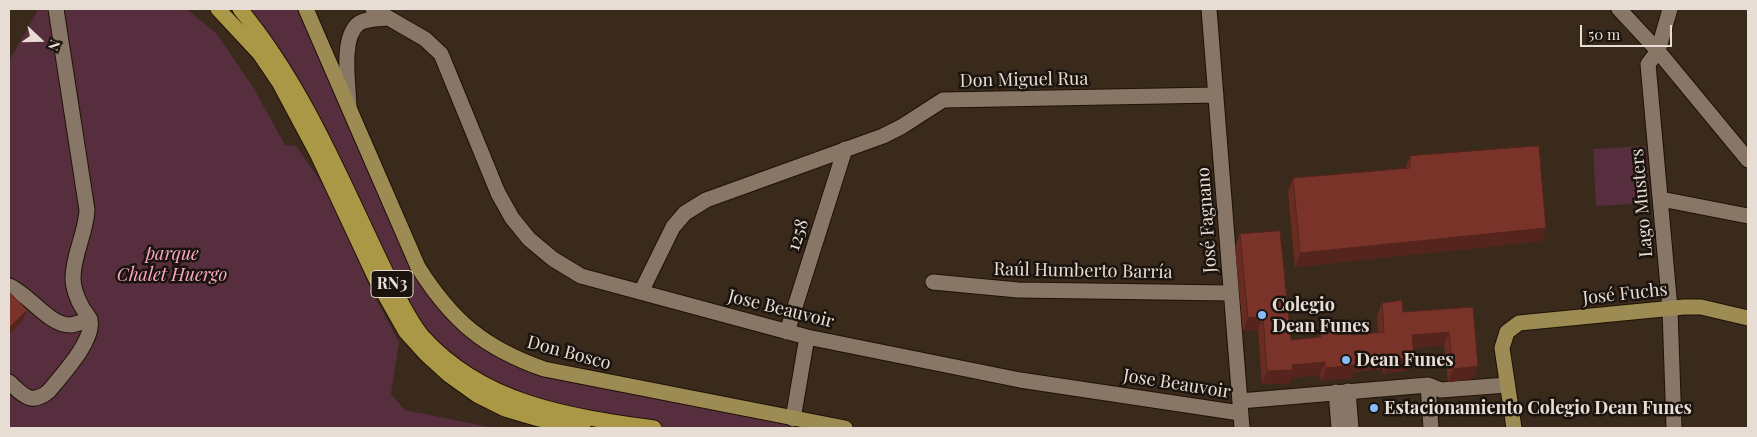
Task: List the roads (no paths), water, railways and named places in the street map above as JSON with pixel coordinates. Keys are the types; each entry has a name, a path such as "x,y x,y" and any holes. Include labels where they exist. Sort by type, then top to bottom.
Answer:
{"highway":[{"name":"RN3","path":"218,9 260,54 279,82 318,155 376,279 406,332 448,375 477,395 505,409 539,419 583,428"},
{"name":"RN3","path":"240,9 263,38 297,90 409,317 422,336 462,372 487,387 519,401 564,414 654,428"}],"main road":[{"name":"Don Bosco","path":"306,9 418,267 448,309 475,334 521,361 544,369 845,428"},
{"name":"José Fuchs","path":"1506,385 1502,348 1508,332 1519,323 1684,307 1701,307 1748,318"},
{"path":"1506,385 1514,428"}],"street":[{"path":"9,382 24,396 34,399 42,397 49,391 86,341 90,329 90,319 80,304 73,284 75,264 86,222 87,210 56,9"},
{"path":"373,9 389,18"},
{"name":"José Fagnano","path":"1210,9 1241,414"},
{"path":"1619,9 1658,51 1748,160"},
{"name":"Lago Musters","path":"1670,9 1658,51 1648,64 1670,309 1674,428"},
{"path":"350,112 347,46 351,34 358,24 367,20 389,18"},
{"name":"Jose Beauvoir","path":"389,18 425,39 441,54 498,193 512,218 529,239 553,259 581,276 807,337 1020,380 1241,414 1342,392 1428,385 1441,390 1506,385"},
{"name":"Don Miguel Rua","path":"640,292 673,227 685,213 706,200 882,136 901,127 943,100 1216,95"},
{"name":"1258","path":"787,332 845,150"},
{"path":"1661,199 1748,216"},
{"name":"Raúl Humberto Barría","path":"933,282 1018,290 1231,293"},
{"path":"9,286 18,289 51,318 61,323 71,325 90,319"},
{"path":"793,419 807,337"},
{"path":"1428,385 1431,428"},
{"path":"1338,428 1342,392"},
{"path":"1342,392 1351,428"}],"place":[{"name":"Colegio Dean Funes","path":"1262,315"},
{"name":"Dean Funes","path":"1346,360"},
{"name":"Estacionamiento Colegio Dean Funes","path":"1374,408"}],"park label":[{"name":"parque Chalet Huergo","path":"172,264"}]}
